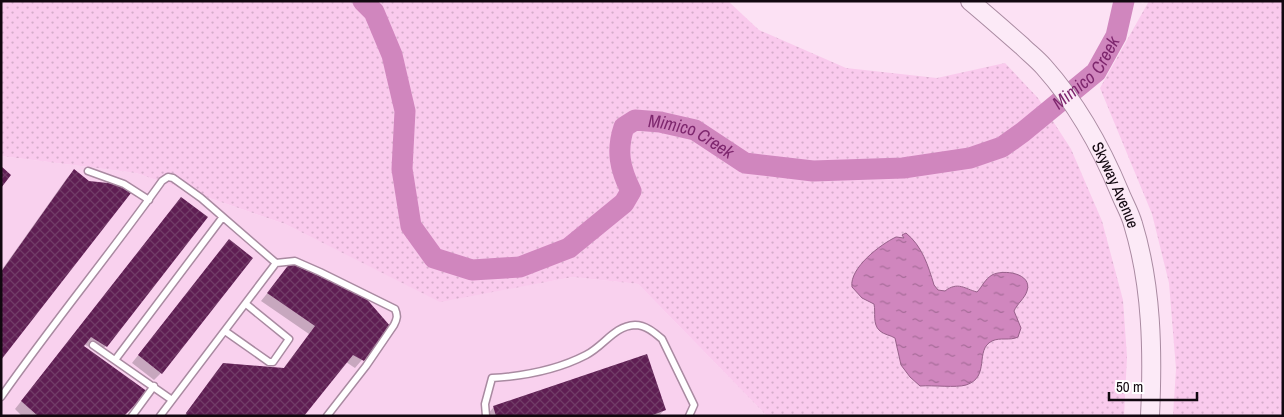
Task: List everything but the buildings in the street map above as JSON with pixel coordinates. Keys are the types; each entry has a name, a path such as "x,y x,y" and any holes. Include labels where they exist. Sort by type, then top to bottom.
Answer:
{"street":[{"name":"Skyway Avenue","path":"970,1 1043,65 1065,92 1098,144 1117,184 1135,232 1147,295 1152,374 1150,416"}],"lane":[{"path":"88,171 124,184 148,200"},
{"path":"1,396 40,342 117,244 162,181 168,177 173,178 200,198 276,263 295,261 395,309 397,319 394,325 366,366 327,416"},
{"path":"115,360 222,218"},
{"path":"160,416 276,263"},
{"path":"225,332 269,362 273,362 289,339 246,304"},
{"path":"486,416 485,404 492,378 514,377 565,365 589,354 612,334 623,328 636,325 654,331 662,339 694,405 689,416"},
{"path":"94,344 172,400"},
{"path":"132,416 154,386"}],"shaded area":[{"path":"1,1 728,1 759,30 846,68 937,78 1005,63 1038,98 1071,149 1102,221 1123,300 1127,357 1124,416 767,416 638,284 573,277 440,302 285,224 136,173 1,156"},
{"path":"1149,1 1283,1 1283,416 1173,416 1176,369 1169,283 1152,214 1100,88"},
{"path":"1,156 136,173 285,224 440,301 573,277 638,284 767,416 1,416"}],"water":[{"path":"906,233 920,250 927,263 934,285 938,290 945,291 958,286 977,292 992,275 1003,272 1021,276 1028,285 1026,294 1014,311 1021,328 1018,337 998,339 987,345 978,376 974,381 966,385 920,386 901,365 895,338 878,328 875,322 874,304 862,298 852,287 852,280 856,272 867,258 882,245 896,237 904,238 902,235"}],"waterway":[{"name":"Mimico Creek","path":"363,1 374,12 392,55 405,111 402,169 411,226 434,258 472,270 520,267 569,248 624,203 631,191 620,160 620,144 624,127 635,120 660,122 695,130 745,163 813,171 903,168 970,158 1002,147 1096,72 1116,36 1124,1"}]}
